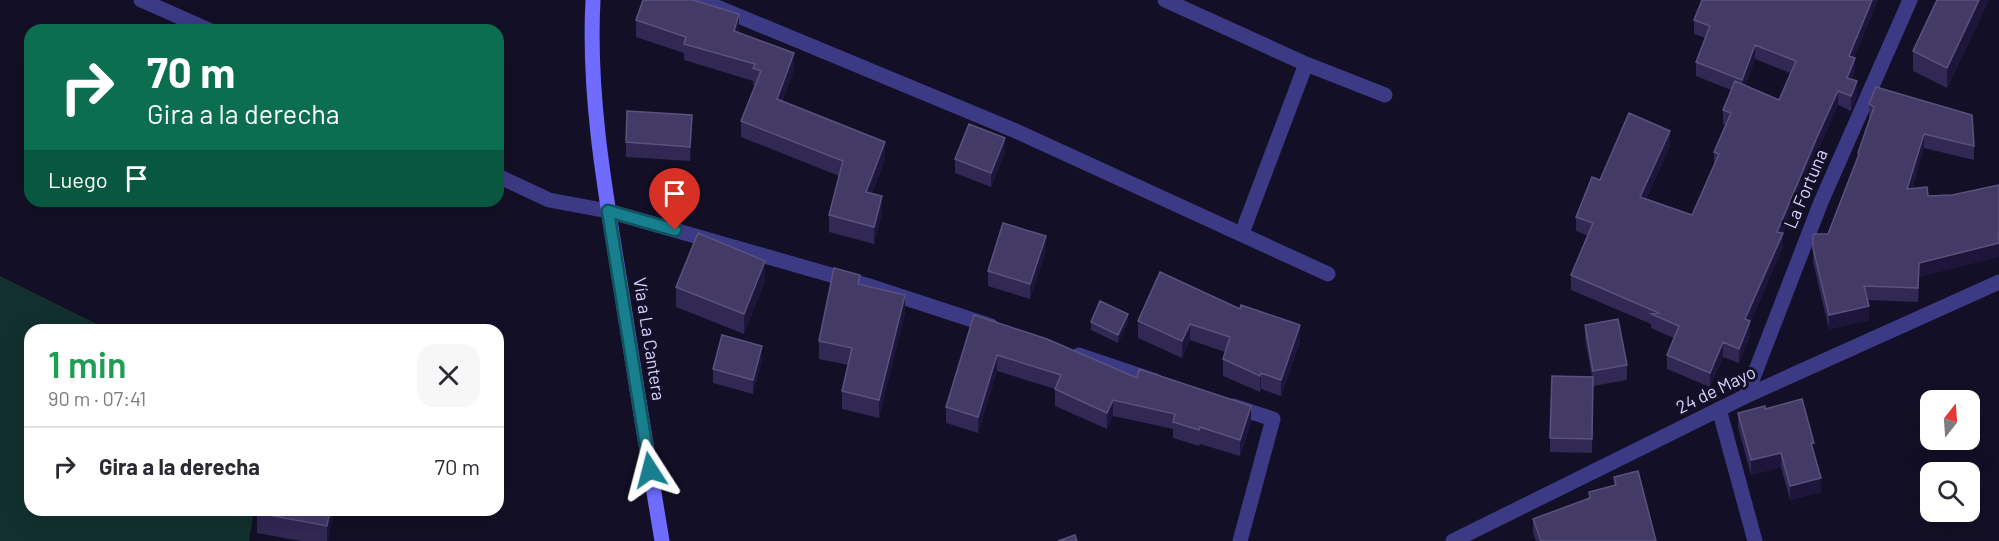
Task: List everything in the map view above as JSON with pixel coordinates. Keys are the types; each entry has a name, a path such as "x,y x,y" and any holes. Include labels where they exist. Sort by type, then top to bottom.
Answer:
{"main road":[{"name":"Vía a La Cantera","path":"593,0 594,93 608,211 662,541"}],"street":[{"path":"141,0 195,24"},
{"path":"700,0 1016,131 1328,273"},
{"path":"1165,0 1306,64 1384,95"},
{"name":"La Fortuna","path":"1746,396 1821,202 1910,0"},
{"path":"1242,233 1306,64"},
{"path":"504,179 549,200 608,211 866,285 1002,330"},
{"name":"24 de Mayo","path":"1454,541 1746,396 1999,282"},
{"path":"1069,352 1171,385"},
{"path":"1216,400 1273,419 1240,541"},
{"path":"1719,409 1755,541"}],"green space":[{"path":"0,276 97,324 24,324 24,516 253,516 249,541 0,541"}],"building":[{"path":"643,0 693,0 739,14 734,31 794,53 777,99 885,142 866,192 882,196 874,227 829,215 843,161 741,121 761,71 753,68 755,64 684,44 686,37 636,20"},
{"path":"1702,0 1872,0 1849,56 1855,58 1847,78 1857,81 1851,96 1838,91 1817,137 1777,232 1783,233 1745,319 1750,321 1739,349 1723,342 1710,373 1667,355 1679,326 1651,314 1659,313 1571,275 1593,223 1576,217 1592,177 1600,180 1629,113 1670,131 1640,197 1692,215 1719,154 1714,152 1731,113 1723,110 1735,81 1779,100 1796,61 1755,45 1742,80 1696,62 1710,26 1694,20"},
{"path":"1937,0 1979,0 1947,68 1913,51"},
{"path":"1876,87 1972,115 1974,146 1924,134 1907,189 1927,187 1928,196 1952,195 1999,185 1999,243 1919,263 1918,288 1864,286 1869,306 1829,315 1813,248 1813,236 1814,234 1828,234 1859,154 1874,107 1869,104"},
{"path":"627,111 692,115 690,147 626,142"},
{"path":"969,124 1005,138 991,173 955,159"},
{"path":"1003,223 1046,236 1030,284 988,271"},
{"path":"698,233 765,261 744,314 676,287"},
{"path":"834,268 860,275 858,284 905,295 879,400 842,391 852,348 819,341"},
{"path":"1160,272 1240,309 1241,305 1300,325 1281,380 1261,373 1260,376 1223,359 1230,337 1190,324 1182,341 1138,321"},
{"path":"1100,301 1128,314 1118,335 1091,322"},
{"path":"974,315 1047,339 1137,378 1139,369 1251,406 1240,440 1200,427 1199,430 1173,422 1175,414 1113,400 1107,413 1055,389 1061,375 997,355 978,417 946,407"},
{"path":"1618,319 1627,365 1593,371 1585,325"},
{"path":"722,335 762,346 753,380 713,369"},
{"path":"1552,376 1593,377 1592,439 1550,438"},
{"path":"1802,399 1821,478 1790,486 1781,453 1751,460 1738,413 1765,406 1765,409"},
{"path":"1638,471 1656,541 1541,541 1533,519 1590,498 1589,492 1616,485 1614,477"},
{"path":"273,516 329,516 327,526"},
{"path":"1075,535 1077,541 1058,541"}],"route":[{"path":"650,470 608,211 675,230"}]}
